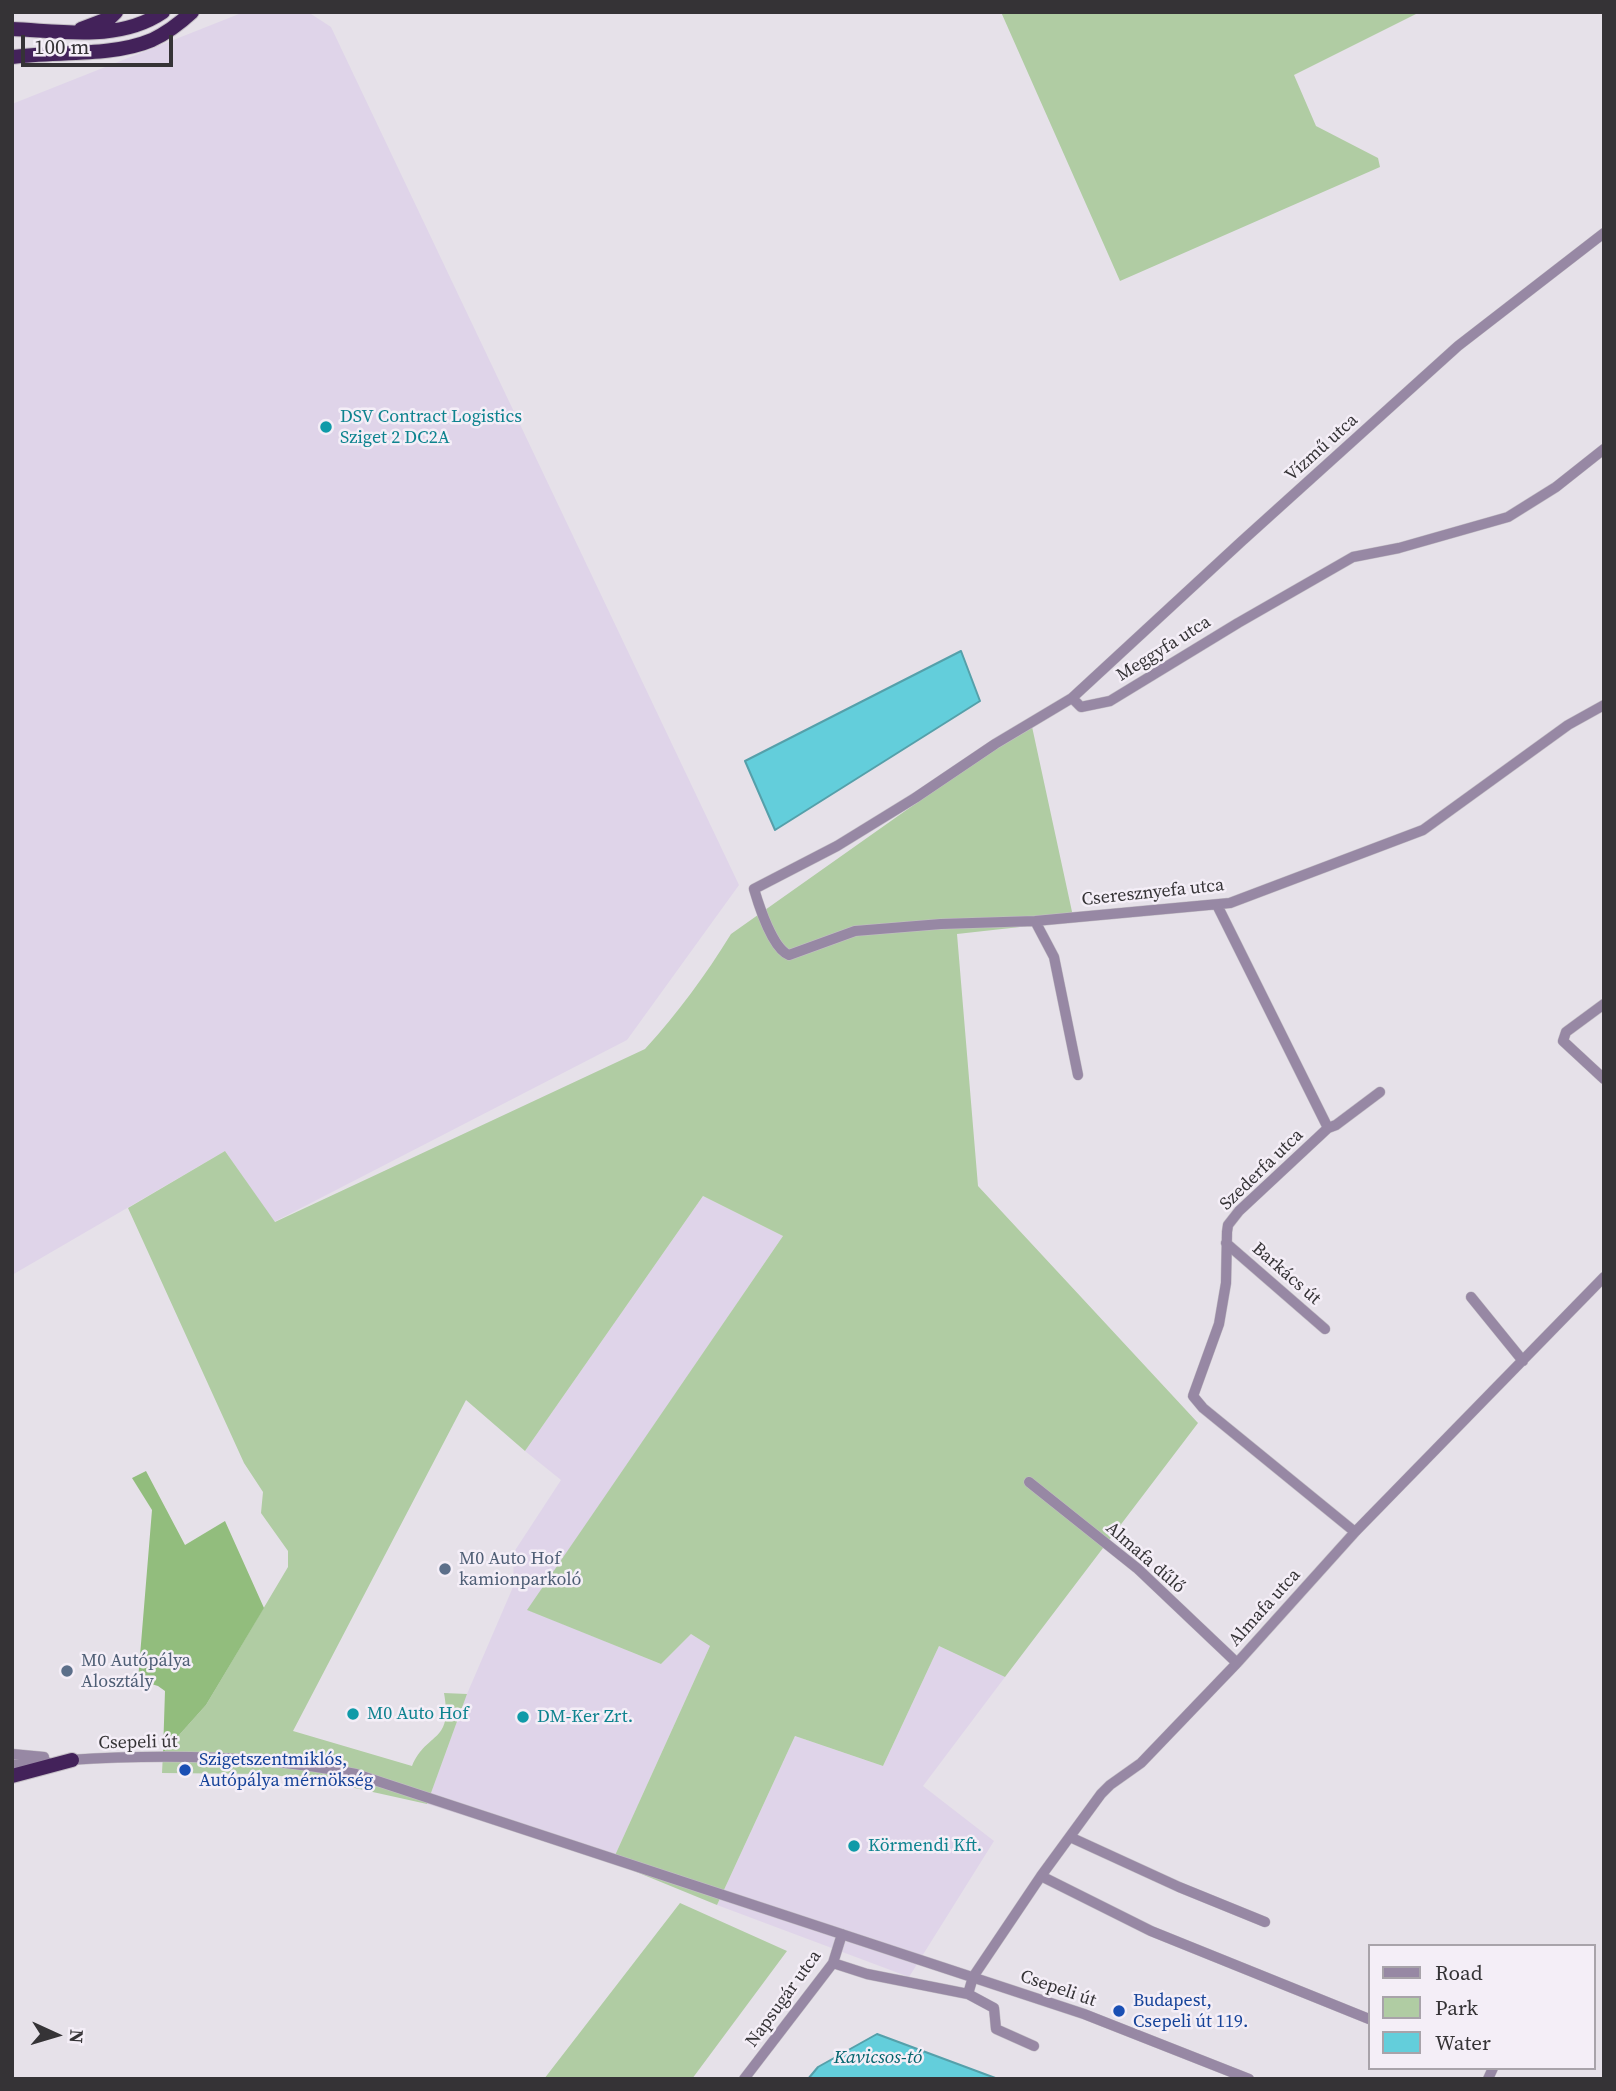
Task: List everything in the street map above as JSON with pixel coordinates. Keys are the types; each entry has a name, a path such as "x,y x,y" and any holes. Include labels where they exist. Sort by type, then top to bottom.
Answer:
{"highway":[{"path":"73,32 110,18 116,12"},
{"path":"12,29 121,31 163,12"},
{"path":"12,57 128,47 152,40 192,12"},
{"path":"12,1776 72,1760"}],"street":[{"name":"Vízmű utca","path":"1072,698 1458,346 1604,233"},
{"name":"Meggyfa utca","path":"1072,698 1080,707 1110,701 1353,556 1399,548 1508,517 1556,487 1604,449"},
{"name":"Cseresznyefa utca","path":"1072,698 995,744 837,846 754,889 776,942 785,954 796,953 855,931 941,924 1035,921 1230,903 1423,830 1568,725 1604,705"},
{"name":"Szederfa utca","path":"1217,905 1328,1128 1239,1211 1228,1225 1224,1303 1219,1325 1193,1396 1203,1408 1355,1532"},
{"path":"1035,921 1054,957 1078,1075"},
{"path":"1604,1004 1566,1032 1563,1041 1604,1079"},
{"path":"1328,1128 1380,1092"},
{"name":"Barkács út","path":"1226,1243 1325,1329"},
{"name":"Almafa utca","path":"968,1994 973,1977 1041,1877 1110,1785 1141,1763 1237,1663 1355,1532 1604,1277"},
{"path":"1471,1297 1523,1360"},
{"name":"Almafa dűlő","path":"1029,1482 1138,1569 1237,1663"},
{"name":"Csepeli út","path":"12,1754 72,1760"},
{"name":"Csepeli út","path":"12,1765 72,1760 266,1760 356,1773 1119,2027 1249,2079"},
{"path":"1070,1837 1179,1887 1265,1922"},
{"path":"1041,1877 1151,1931 1368,2019"},
{"name":"Napsugár utca","path":"744,2079 833,1963 842,1934"},
{"path":"833,1963 867,1974 968,1994 994,2008 996,2029 1034,2046"}],"shaded area":[{"path":"244,12 308,12 331,27 739,885 627,1040 274,1222 225,1151 12,1275 12,104"},
{"path":"703,1196 783,1236 528,1610 661,1664 691,1634 710,1646 612,1862 427,1804 467,1694 513,1587 514,1552 561,1480 525,1451"},
{"path":"939,1646 1005,1677 923,1786 994,1841 909,1977 717,1905 795,1736 883,1766"}],"green space":[{"path":"1001,12 1420,12 1294,75 1316,126 1378,158 1380,167 1120,281"},
{"path":"1031,722 1074,921 957,934 978,1186 1198,1423 1005,1677 939,1646 883,1766 795,1736 717,1905 612,1862 710,1646 691,1634 661,1664 527,1610 783,1236 703,1196 525,1451 466,1400 293,1731 412,1766 418,1755 442,1729 446,1709 444,1693 467,1694 427,1804 323,1781 264,1774 162,1773 163,1753 206,1705 288,1567 288,1551 261,1513 263,1492 244,1463 128,1208 225,1151 275,1222 645,1049 691,994 731,934"},
{"path":"146,1471 185,1545 225,1521 264,1608 206,1705 163,1753 165,1691 138,1680 152,1510 132,1478"},
{"path":"680,1903 787,1951 692,2079 544,2079"}],"water":[{"path":"961,651 980,701 775,830 745,761"},
{"name":"Kavicsos-tó","path":"877,2034 998,2079 808,2079 818,2067"}],"place":[{"name":"DSV Contract Logistics Sziget 2 DC2A","path":"326,427"},
{"name":"M0 Auto Hof kamionparkoló","path":"445,1569"},
{"name":"M0 Autópálya Alosztály","path":"67,1671"},
{"name":"M0 Auto Hof","path":"353,1714"},
{"name":"DM-Ker Zrt.","path":"523,1717"},
{"name":"Szigetszentmiklós, Autópálya mérnökség","path":"185,1770"},
{"name":"Körmendi Kft.","path":"854,1846"},
{"name":"Budapest, Csepeli út 119.","path":"1119,2011"}]}
